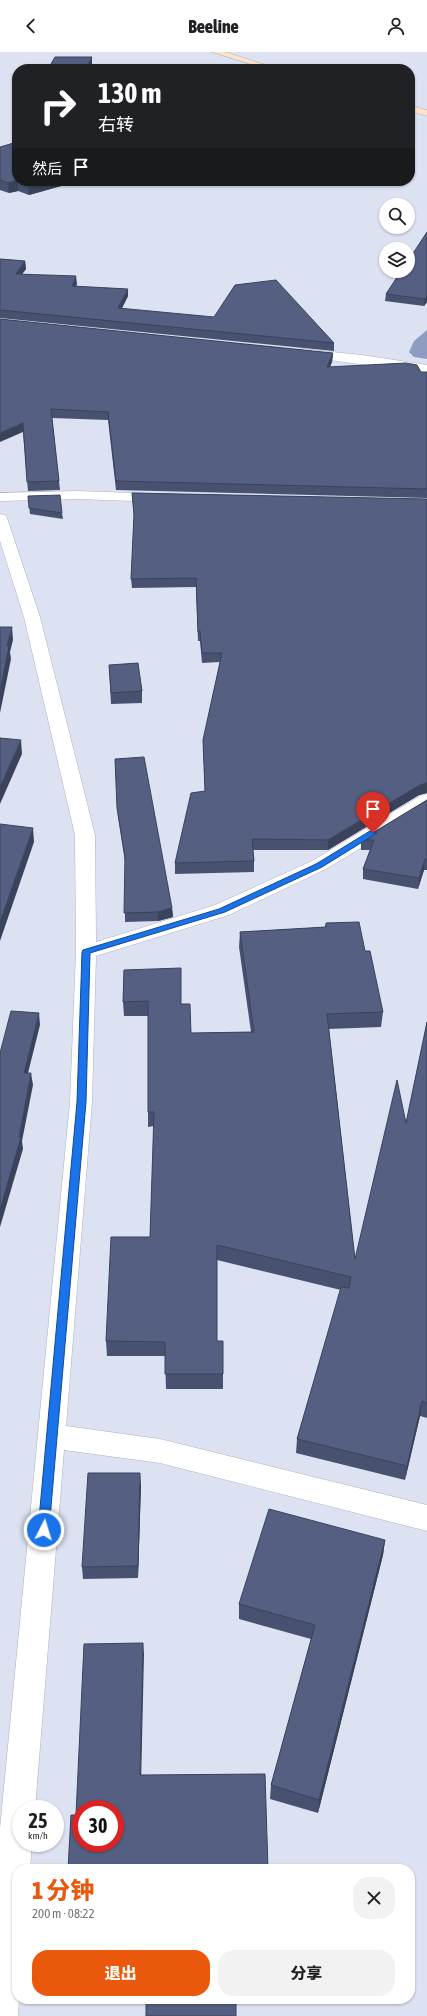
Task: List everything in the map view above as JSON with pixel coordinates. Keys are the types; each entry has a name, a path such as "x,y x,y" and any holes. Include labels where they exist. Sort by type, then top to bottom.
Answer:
{"main road":[{"path":"216,52 258,64"},
{"path":"415,109 427,113"}],"street":[{"path":"292,352 362,359 427,368"},
{"path":"0,496 77,495 175,498"},
{"path":"0,518 32,618 85,835 86,952 81,1102 14,1864"},
{"path":"86,952 222,910 319,866 427,800"},
{"path":"52,1436 160,1451 427,1518"},
{"path":"0,2016 12,1882"}],"water":[{"path":"427,330 427,359 414,357 409,352 414,341"}],"building":[{"path":"55,57 92,57 88,64 51,64"},
{"path":"12,143 12,182 8,183 0,180 0,147"},
{"path":"427,232 427,296 425,299 386,294 396,278 415,278 415,250"},
{"path":"0,259 25,261 16,274 76,276 72,286 128,289 118,308 214,317 235,285 276,280 334,343 0,310"},
{"path":"0,319 333,353 327,367 406,363 417,365 421,372 427,372 427,489 116,481 108,412 51,409 59,481 27,482 23,423 0,433"},
{"path":"132,493 427,499 427,783 420,785 328,840 252,839 254,861 175,863 191,793 205,791 203,740 222,653 202,653 200,631 198,632 196,578 131,579 134,514"},
{"path":"60,495 62,513 29,508 28,496"},
{"path":"0,627 12,627 7,646 9,646 0,693"},
{"path":"138,663 142,691 111,693 109,665"},
{"path":"0,738 21,740 0,787"},
{"path":"144,757 172,908 158,912 124,913 125,856 117,808 115,759"},
{"path":"427,800 427,860 425,859 419,878 363,869 374,840 361,840"},
{"path":"0,824 33,828 0,922"},
{"path":"359,922 365,951 370,951 383,1012 327,1014 355,1259 397,1080 406,1123 427,1022 427,1403 422,1401 407,1466 297,1439 341,1287 349,1288 351,1277 217,1245 217,1341 223,1341 223,1374 165,1374 165,1342 106,1341 111,1237 150,1237 154,1112 148,1112 148,1001 123,1002 124,970 181,968 181,1004 190,1004 191,1033 254,1032 240,932 326,927 326,923"},
{"path":"11,1011 39,1013 24,1073 31,1073 19,1137 21,1137 0,1210 0,1053"},
{"path":"88,1473 140,1473 138,1566 82,1567"},
{"path":"269,1509 385,1540 319,1800 271,1785 315,1625 239,1604"},
{"path":"143,1643 140,1775 265,1774 268,1864 68,1864 71,1815 72,1852 124,1852 124,1800 77,1800 84,1644"},
{"path":"146,2004 236,2004 236,2016 146,2016"}],"route":[{"path":"44,1530 81,1102 86,952 222,910 319,866 373,833"}]}
